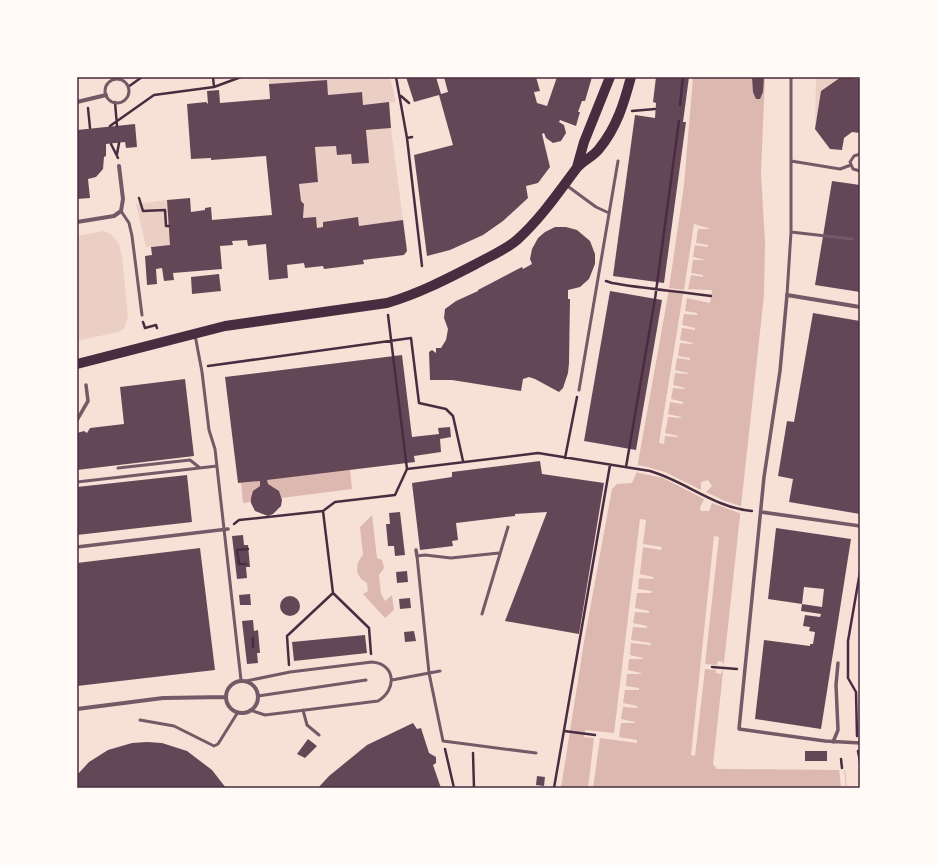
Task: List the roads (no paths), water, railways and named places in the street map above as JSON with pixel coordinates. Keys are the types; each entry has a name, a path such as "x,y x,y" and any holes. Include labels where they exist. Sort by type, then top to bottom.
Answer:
{"main road":[{"path":"77,364 224,326 387,303 409,297 478,263 516,240 535,222 566,185 577,167 584,142 610,77"},
{"path":"577,167 598,150 610,132 623,108 631,77"}],"street":[{"path":"77,102 106,95"},
{"path":"77,222 114,216 121,211 123,199 119,166"},
{"path":"859,743 833,742 739,729 760,512 780,371 787,295 860,307"},
{"path":"77,420 88,401 86,385"},
{"path":"760,512 860,526"},
{"path":"77,548 228,529"},
{"path":"416,550 417,556"},
{"path":"833,742 838,730 836,685 838,663"},
{"path":"240,680 246,681 255,688 258,696 255,706 244,713 238,712 228,706 225,697 229,686 240,680"},
{"path":"77,709 163,698 225,697"}],"lane":[{"path":"787,295 791,232 790,77"},
{"path":"113,78 123,81 128,87 128,92 125,99 115,102 108,99 106,95 107,84 113,78"},
{"path":"860,154 852,157 851,165 855,170 860,171"},
{"path":"579,390 618,161"},
{"path":"791,161 840,169 851,165"},
{"path":"566,185 596,208 610,213"},
{"path":"121,211 129,223 132,236 142,315"},
{"path":"791,232 852,239"},
{"path":"194,333 202,372 209,430 215,449 223,530 240,663 240,680"},
{"path":"118,468 190,460 200,468"},
{"path":"77,482 217,466"},
{"path":"482,614 508,527"},
{"path":"499,553 451,558 425,555 417,556 429,672 443,741 536,753"},
{"path":"246,681 290,672 372,662 382,664 387,669 392,680 388,693 378,701 265,716 250,710"},
{"path":"392,680 440,671"},
{"path":"258,696 366,680"},
{"path":"303,710 307,725 319,735"},
{"path":"140,720 174,726 214,746 218,744 238,712"}]}
